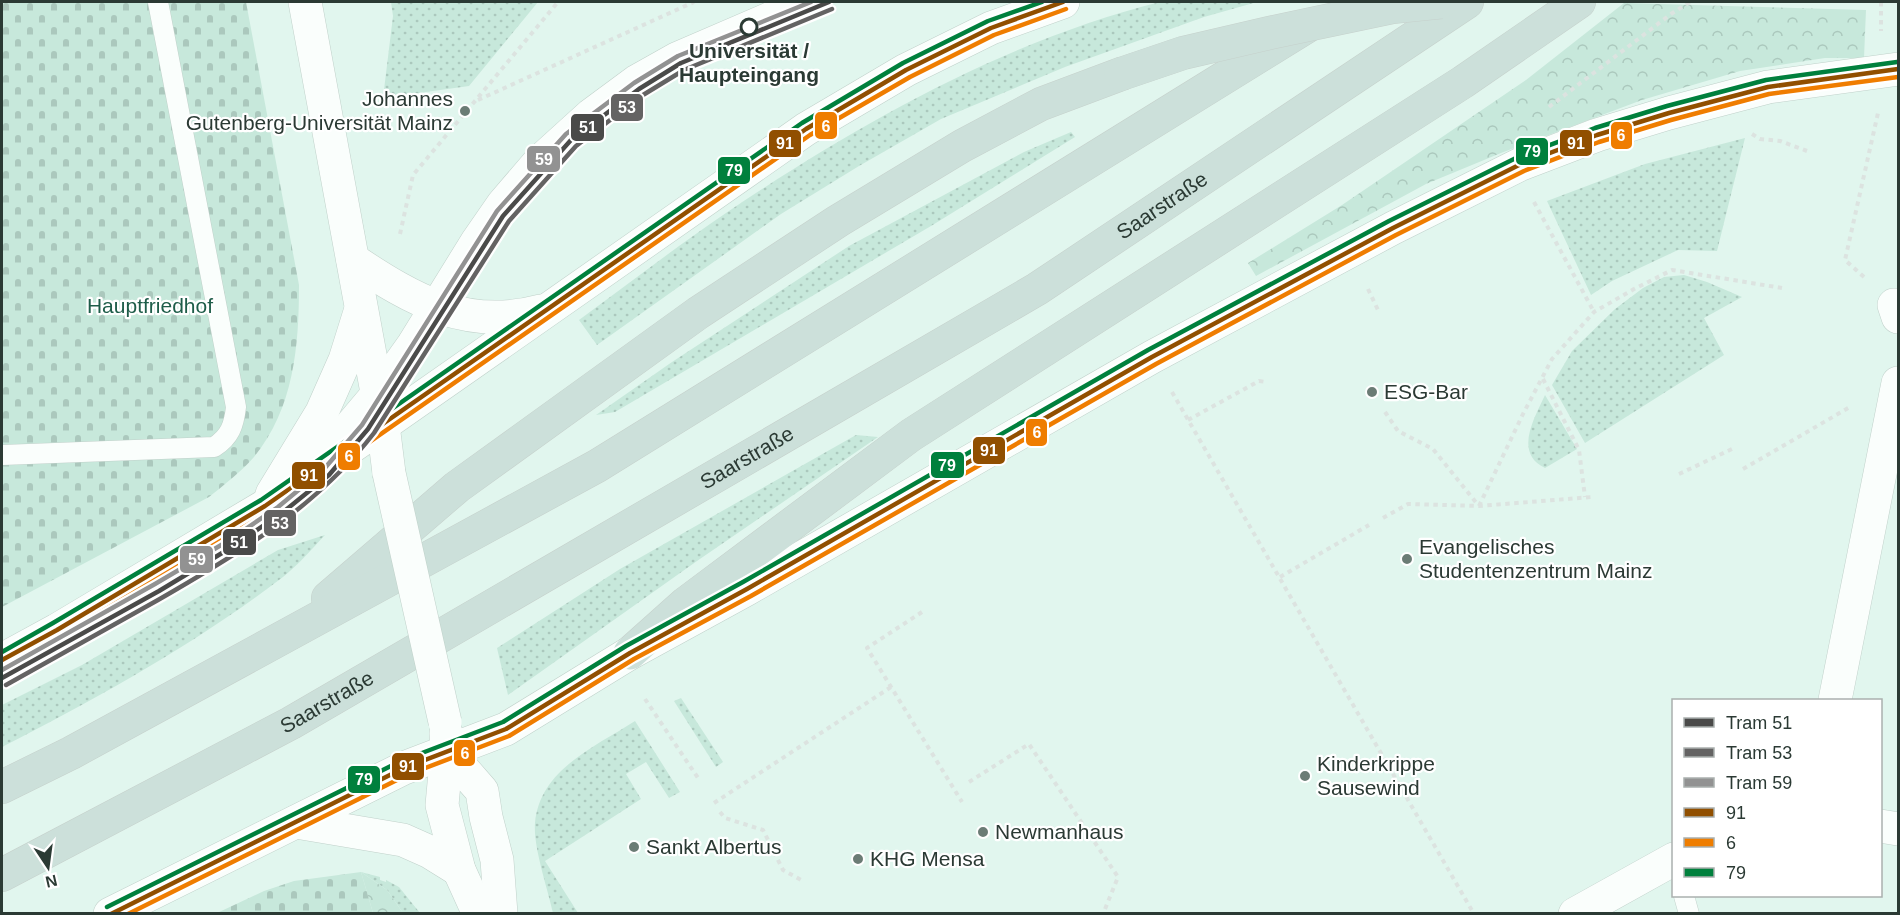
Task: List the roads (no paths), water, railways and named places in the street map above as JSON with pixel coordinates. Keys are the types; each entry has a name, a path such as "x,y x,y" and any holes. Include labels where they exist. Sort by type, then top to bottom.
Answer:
{"highway":[{"path":"2,787 81,748 597,466 1347,2"},
{"path":"284,637 457,487 698,313 837,220 962,146 1041,104 1184,53 1392,7 1441,2"},
{"name":"Saarstraße","path":"2,875 291,723 1037,289 1467,2"},
{"path":"630,653 686,603 911,435 1463,82 1579,2"}],"main road":[{"path":"305,2 383,425 389,473 446,737 442,805 459,870 479,914"},
{"path":"2,660 57,630 265,506 806,129 906,70 981,33 1063,2"},
{"path":"110,914 404,768 446,737 506,729 630,653 747,589 1152,357 1393,228 1521,164 1597,135 1768,87 1899,69"},
{"path":"353,260 382,279 431,305 472,317 525,315 548,309"},
{"path":"265,506 322,412 345,360 361,305"},
{"path":"1834,699 1898,385"},
{"path":"446,737 482,791 497,860 501,914"},
{"path":"296,822 403,840 430,852 459,870"},
{"path":"1882,826 1899,829"},
{"path":"1577,913 1672,864"}],"lane":[{"path":"2,455 214,447 225,440 234,424 236,407 158,2"},
{"path":"265,506 311,463 376,386 498,200 534,158 587,110 633,76 674,53 792,2"},
{"path":"1684,897 1689,914"}],"tram line":[{"name":"59","path":"2,670 228,541 278,507 324,469 362,425 497,211 566,134 634,83 678,56 811,2"},
{"name":"51","path":"2,678 159,591 232,547 282,513 329,475 368,429 503,216 571,140 639,89 681,63 829,2"},
{"name":"53","path":"6,685 217,565 275,527 327,484 352,460 374,433 509,221 576,146 643,95 684,70 832,9"}],"place":[{"name":"Universität / Haupteingang","path":"749,27"},
{"name":"Johannes Gutenberg-Universität Mainz","path":"465,111"},
{"name":"ESG-Bar","path":"1372,392"},
{"name":"Evangelisches Studentenzentrum Mainz","path":"1407,559"},
{"name":"Kinderkrippe Sausewind","path":"1305,776"},
{"name":"Newmanhaus","path":"983,832"},
{"name":"Sankt Albertus","path":"634,847"},
{"name":"KHG Mensa","path":"858,859"}],"park label":[{"name":"Hauptfriedhof","path":"150,306"}]}
